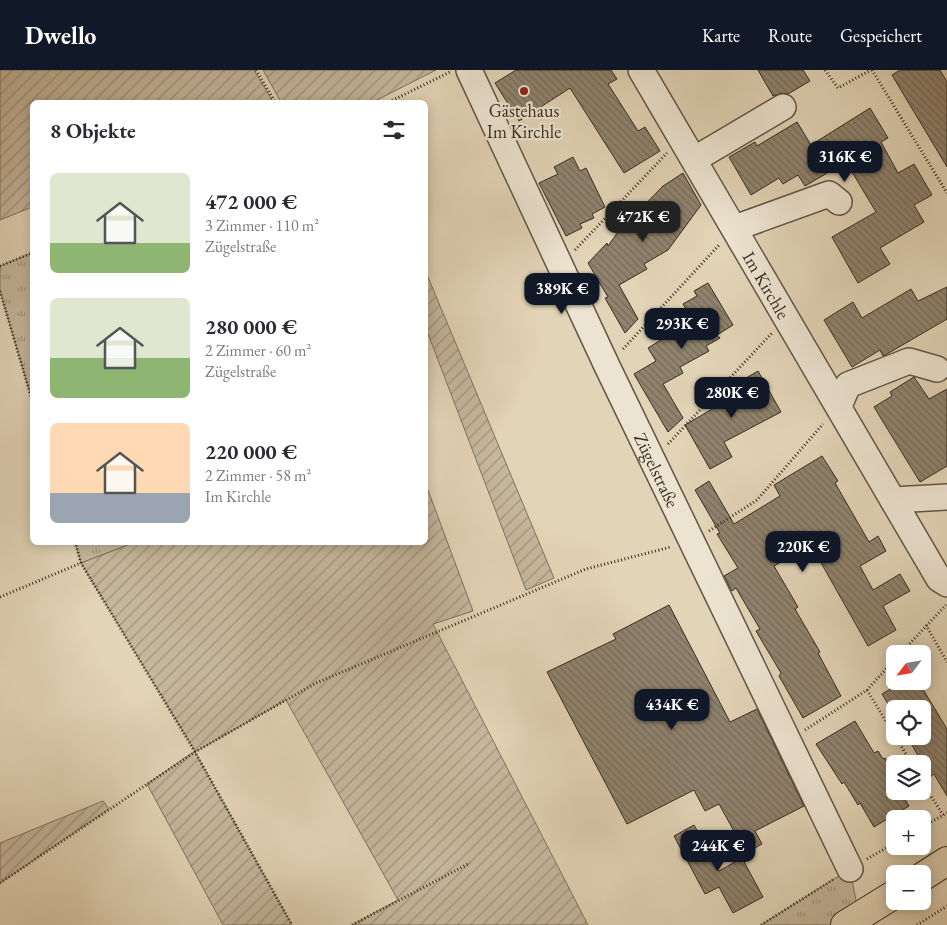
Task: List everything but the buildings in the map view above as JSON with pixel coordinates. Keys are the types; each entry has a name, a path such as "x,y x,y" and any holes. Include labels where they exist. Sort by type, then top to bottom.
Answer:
{"main road":[{"path":"931,871 947,861"},
{"path":"845,925 886,900"}],"street":[{"name":"Zügelstraße","path":"470,70 607,366 850,869"},
{"name":"Im Kirchle","path":"641,70 695,159 939,579 947,584"},
{"path":"695,159 783,107"},
{"path":"735,228 829,194 839,202"},
{"path":"838,406 848,385 908,361 937,370"},
{"path":"893,500 947,497"}],"path":[{"path":"256,70 274,100"},
{"path":"393,100 455,70"},
{"path":"824,70 838,88 871,70 947,193"},
{"path":"561,265 682,137"},
{"path":"607,366 735,228"},
{"path":"0,266 30,254"},
{"path":"0,291 30,393"},
{"path":"652,460 787,317"},
{"path":"0,883 195,752 316,683 586,569 692,542 757,500 838,406"},
{"path":"76,545 81,562 195,752 292,925"},
{"path":"0,597 81,562"},
{"path":"908,645 947,604"},
{"path":"926,625 947,662"},
{"path":"788,741 867,690 886,669"},
{"path":"867,690 907,755"},
{"path":"931,796 943,815"},
{"path":"931,822 947,813"},
{"path":"761,925 886,848"},
{"path":"352,925 470,863"},
{"path":"917,925 947,906"}],"green space":[{"path":"0,70 254,70 272,100 30,100 30,208 0,220"},
{"path":"263,70 436,70 377,100 280,100"},
{"path":"30,254 30,393 0,291 0,266"},
{"path":"428,277 554,578 526,590 428,334"},
{"path":"428,490 473,611 433,624 588,925 352,925 398,900 286,700 195,752 292,925 223,925 147,784 195,751 81,563 128,545 428,545"},
{"path":"76,545 128,545 81,563"},
{"path":"103,801 109,809 0,883 0,843"},
{"path":"850,869 859,916 845,925 761,925"}],"place":[{"name":"Gästehaus Im Kirchle","path":"524,91"}]}
